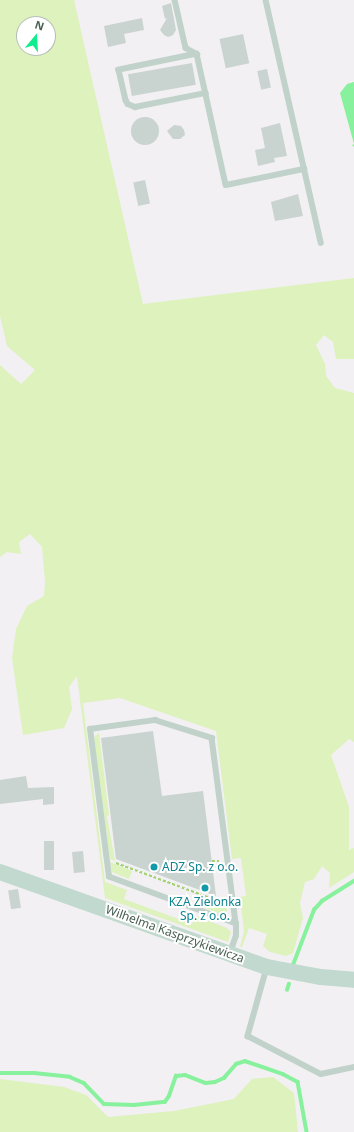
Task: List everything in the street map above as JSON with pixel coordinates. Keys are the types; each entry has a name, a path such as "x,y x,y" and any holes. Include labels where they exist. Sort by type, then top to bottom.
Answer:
{"street":[{"name":"Wilhelma Kasprzykiewicza","path":"0,872 49,888 267,967 321,977 354,980"}],"lane":[{"path":"175,0 186,48 197,54 226,185 304,169"},
{"path":"266,0 321,243"},
{"path":"197,54 119,70 126,100 128,104 135,106 206,93"},
{"path":"229,954 236,936 236,924 212,738 155,720 90,729 109,877 236,924"},
{"path":"267,967 248,1036 321,1074 354,1067"}],"path":[{"path":"107,860 234,907"}],"shaded area":[{"path":"0,0 74,0 143,304 354,278 354,359 336,359 333,342 324,335 316,345 325,364 326,376 335,388 354,393 354,742 349,739 331,755 349,807 349,850 354,848 354,872 329,888 330,873 322,866 314,879 305,882 300,903 303,918 293,953 286,956 270,952 263,946 267,934 249,928 242,947 240,947 244,931 240,897 246,896 241,858 232,859 216,731 120,698 83,703 105,882 127,890 124,899 192,924 196,916 227,928 231,932 228,942 105,898 77,676 69,687 72,709 64,728 23,735 12,658 16,629 27,606 44,596 45,582 42,547 30,534 19,542 21,554 7,552 0,557 0,365 21,384 35,370 7,346 0,316"},
{"path":"354,82 354,144 340,93 347,84"},
{"path":"99,733 109,815 107,816 115,861 110,859 94,739"},
{"path":"110,862 132,871 129,879 112,872"},
{"path":"203,898 227,907 227,911 224,914 220,914 200,906"},
{"path":"273,1077 294,1093 298,1132 0,1132 0,1079 64,1087 86,1095 108,1117 174,1111 234,1099 252,1079"}],"building":[{"path":"171,3 176,30 173,35 168,37 160,30 167,18 165,19 162,6"},
{"path":"142,18 144,30 124,34 126,43 108,47 104,26"},
{"path":"243,34 249,63 226,68 220,39"},
{"path":"192,63 196,85 132,96 128,74"},
{"path":"267,69 271,88 261,90 257,71"},
{"path":"145,117 155,121 159,131 155,141 145,145 135,141 131,131 135,121"},
{"path":"280,123 287,156 274,158 275,162 258,166 255,150 265,148 261,128"},
{"path":"174,125 181,126 184,130 185,135 180,139 173,139 167,131"},
{"path":"145,180 150,203 138,206 133,182"},
{"path":"298,194 303,216 275,221 271,202"},
{"path":"153,731 162,796 203,791 216,896 116,859 101,738"},
{"path":"26,776 28,788 54,787 54,804 43,805 43,799 0,804 0,780"},
{"path":"44,841 54,841 54,870 44,870"},
{"path":"83,851 85,872 74,873 72,852"},
{"path":"18,889 21,908 11,909 8,891"}],"waterway":[{"path":"293,965 314,910 322,901 354,881"},
{"path":"287,990 289,984"},
{"path":"0,1073 34,1073 70,1077 84,1083 104,1104 134,1105 165,1102 169,1096 176,1076 185,1075 206,1083 215,1082 224,1078 236,1064 245,1061 283,1074 298,1082 307,1132"}],"place":[{"name":"ADZ Sp. z o.o.","path":"154,867"},
{"name":"KZA Zielonka Sp. z o.o.","path":"205,888"}]}
